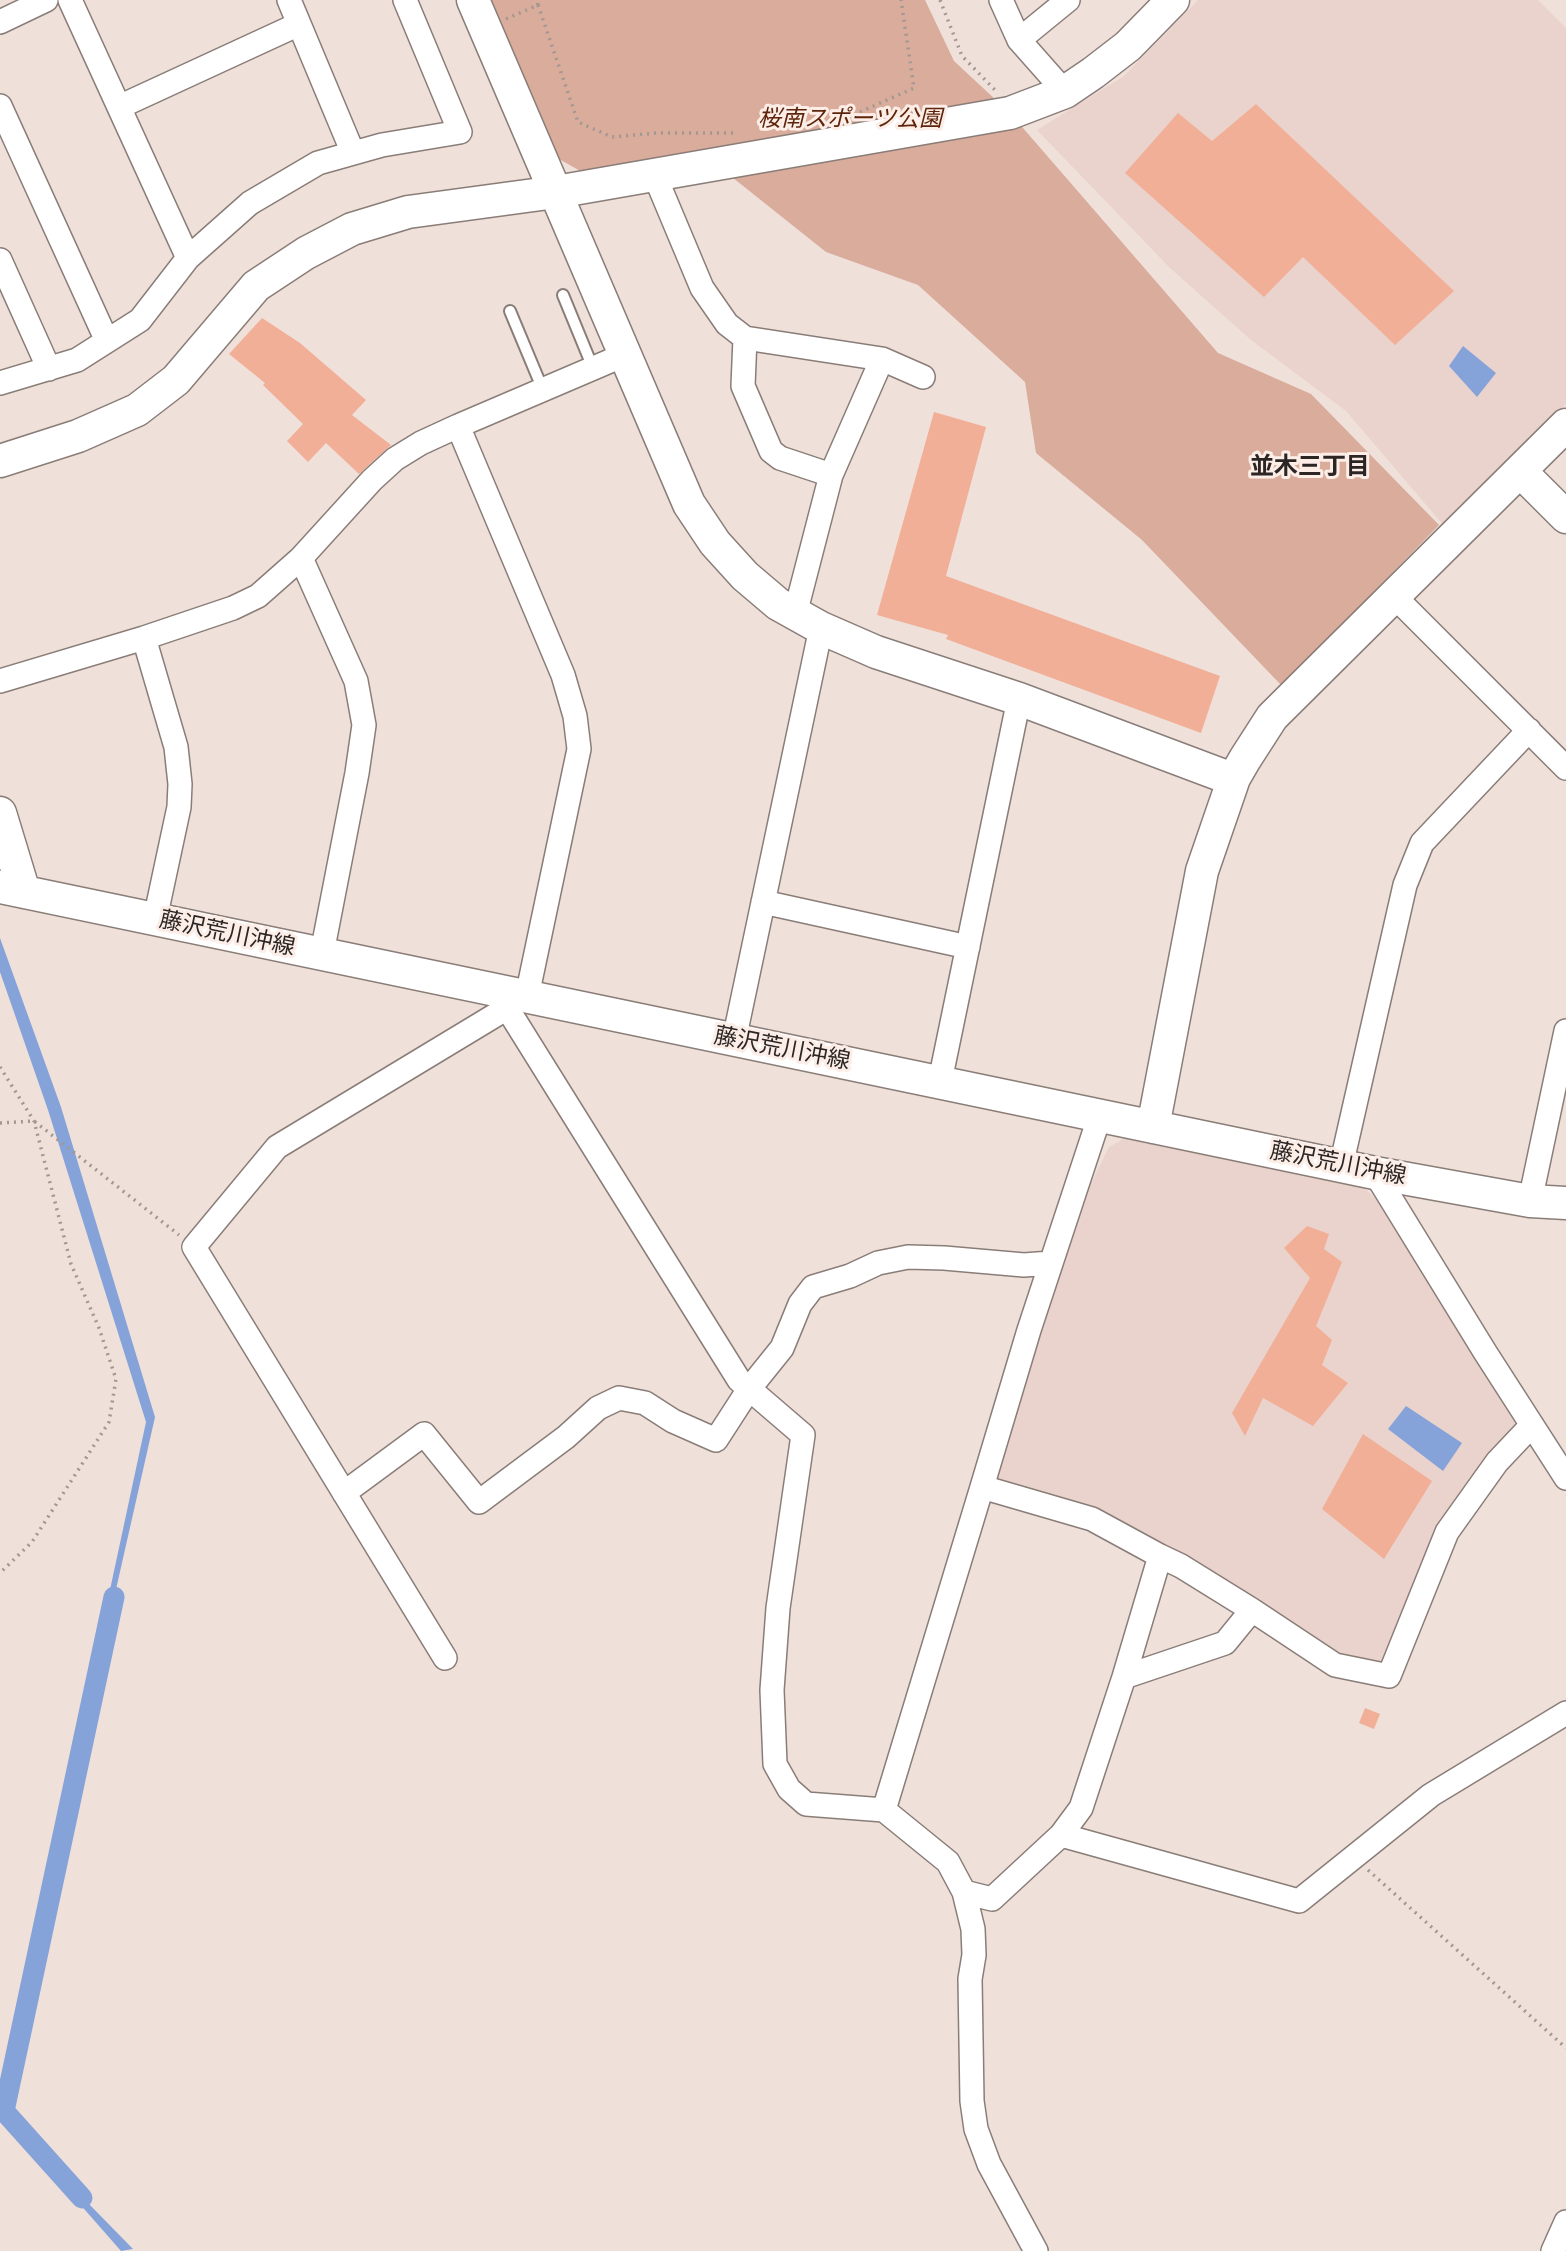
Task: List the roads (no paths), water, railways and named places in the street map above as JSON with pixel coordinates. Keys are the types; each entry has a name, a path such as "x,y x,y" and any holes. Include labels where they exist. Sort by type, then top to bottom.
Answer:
{"street":[{"path":"0,22 46,0"},
{"path":"70,0 188,258"},
{"path":"289,0 353,153"},
{"path":"0,383 78,360 139,320 188,258 250,203 318,163 382,145 460,132 405,0"},
{"path":"473,0 689,504 715,543 745,576 778,604 876,652 1019,699 1234,778"},
{"path":"1001,0 1019,40 1065,92"},
{"path":"1019,40 1068,0"},
{"path":"0,460 78,436 137,410 176,380 256,286 306,253 352,229 408,212 655,176 1010,113 1065,92 1128,46 1173,0"},
{"path":"119,107 299,24"},
{"path":"0,106 107,341"},
{"path":"655,176 702,288 727,324 746,338 882,359 923,377"},
{"path":"0,260 49,369"},
{"path":"746,338 743,386 771,451 780,458 831,475"},
{"path":"0,681 144,638 233,608 258,596 301,558 372,480 395,459 421,443 458,426 624,355"},
{"path":"734,1040 763,902 831,475 882,359"},
{"path":"1153,1127 1202,871 1234,778 1272,717 1566,425"},
{"path":"458,426 563,675 579,749 517,1002 739,1380 803,1436 778,1608 772,1690 775,1764 789,1789 806,1804 884,1810 948,1862 964,1892 973,1929 974,1955 970,1979 972,2101 976,2129 989,2164 1036,2251"},
{"path":"1520,471 1566,517"},
{"path":"301,558 356,681 364,725 322,953"},
{"path":"1395,597 1566,768"},
{"path":"144,638 176,747 180,784 176,820 155,919"},
{"path":"940,1081 1019,699"},
{"path":"1341,1166 1405,885 1422,843 1529,730"},
{"path":"0,813 12,889"},
{"name":"藤沢荒川沖線","path":"12,889 322,953 517,1002 734,1040 940,1081 1375,1173 1530,1201 1566,1203"},
{"path":"763,902 968,947"},
{"path":"445,1658 194,1247 277,1147 517,1002"},
{"path":"1530,1201 1566,1031"},
{"path":"884,1810 1028,1330 1101,1115"},
{"path":"1375,1173 1566,1478"},
{"path":"344,1493 424,1434 479,1502 566,1437 598,1408 619,1398 645,1403 673,1421 716,1440 749,1389 782,1348 800,1304 813,1287 850,1276 878,1263 908,1257 1024,1265 1051,1264"},
{"path":"982,1487 1092,1519 1252,1610 1335,1665 1389,1676 1447,1532 1497,1462 1532,1425"},
{"path":"964,1892 992,1899 1061,1835 1081,1808 1160,1556"},
{"path":"1124,1677 1225,1643 1252,1610"},
{"path":"1061,1835 1299,1901 1431,1795 1566,1713"},
{"path":"1553,2251 1566,2222"}],"lane":[{"path":"563,295 593,369"},
{"path":"510,311 543,390"}],"water":[{"path":"1463,346 1496,373 1477,397 1449,366"},
{"path":"0,938 61,1107 155,1417 0,2102 146,1422 48,1110 0,972"},
{"path":"1406,1406 1462,1443 1443,1471 1388,1429"},
{"path":"0,2113 133,2249 121,2251"}],"waterway":[{"path":"82,2198 4,2111 114,1597"}],"district":[{"name":"並木三丁目","path":"1310,467"}],"park label":[{"name":"桜南スポーツ公園","path":"850,120"}]}
